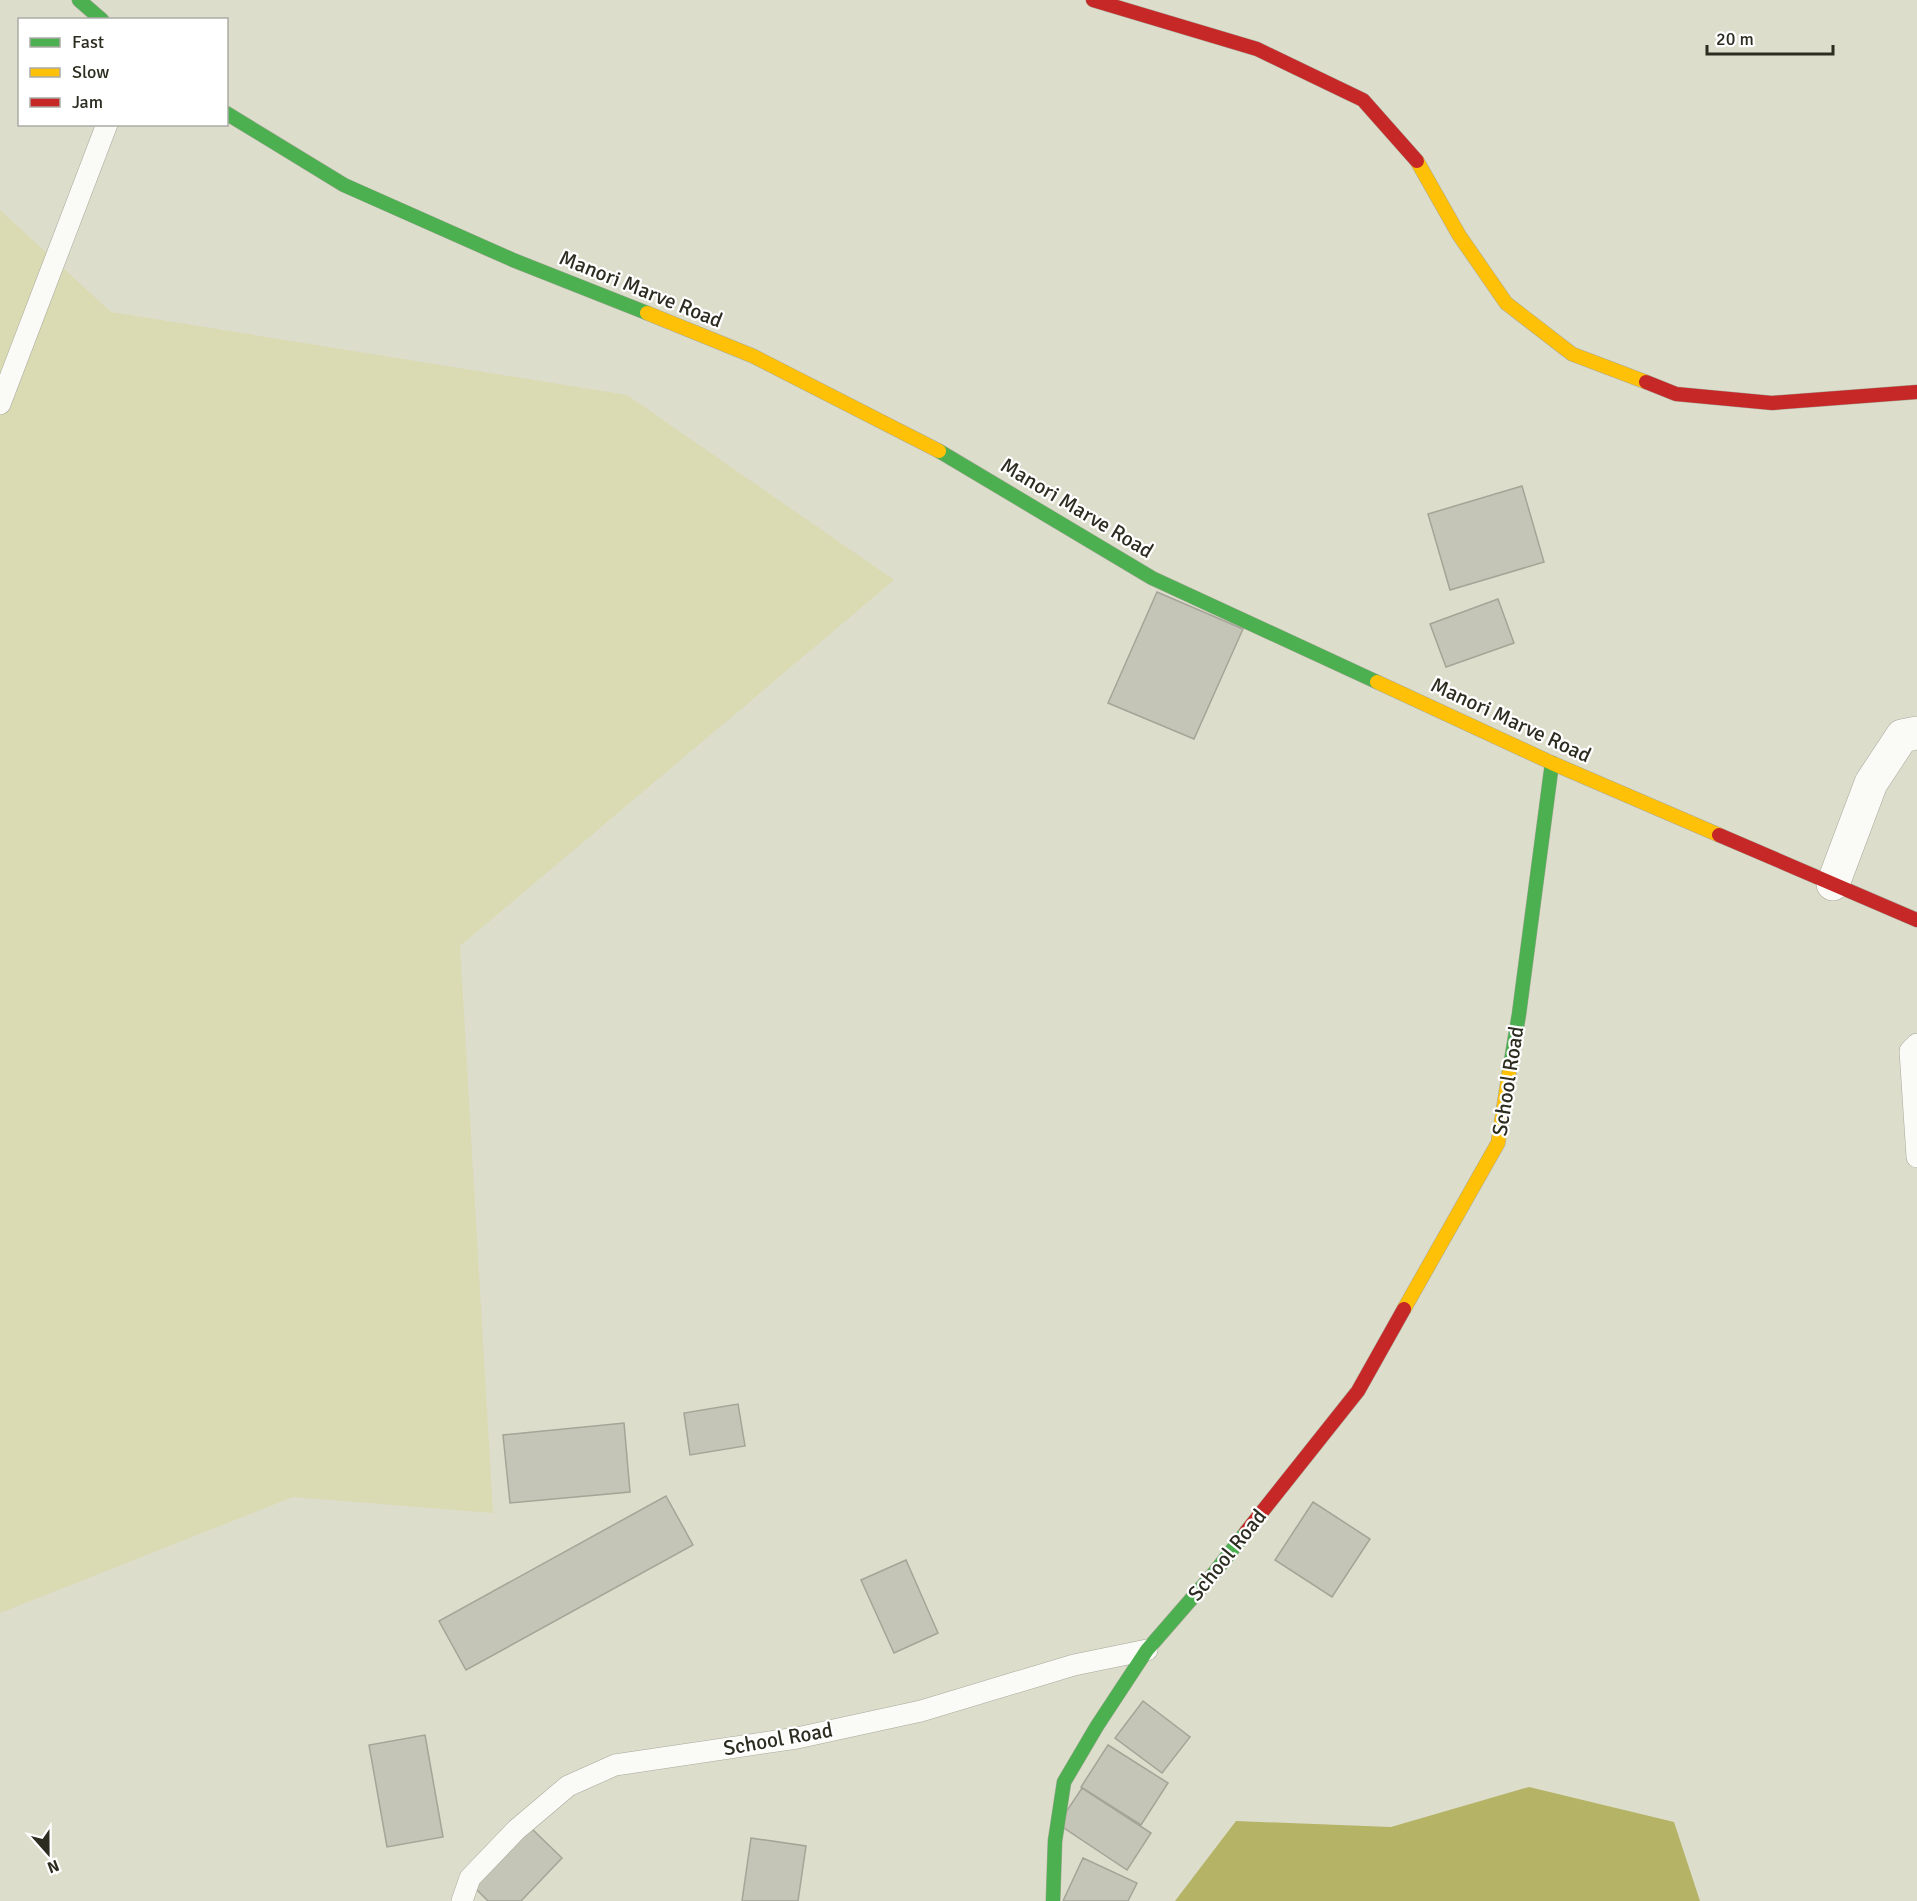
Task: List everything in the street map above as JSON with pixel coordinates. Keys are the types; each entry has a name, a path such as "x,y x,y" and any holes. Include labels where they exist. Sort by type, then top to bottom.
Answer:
{"street":[{"path":"79,0 100,18"},
{"path":"1093,0 1257,49 1363,100 1415,157 1459,234 1506,303 1572,354 1676,394 1772,403 1917,392"},
{"name":"Manori Marve Road","path":"228,113 344,185 513,261 753,356 953,458 1152,578 1552,763 1917,920"},
{"path":"1833,884 1871,783 1902,736 1917,733"},
{"name":"School Road","path":"1147,1650 1214,1573 1358,1391 1498,1143 1519,1014 1552,763"},
{"path":"1053,1901 1055,1841 1064,1782 1097,1726 1147,1650"}],"lane":[{"path":"0,404 106,126"},
{"path":"1917,1044 1910,1051 1917,1156"},
{"name":"School Road","path":"462,1901 470,1878 516,1830 568,1786 615,1765 797,1738 899,1716 1074,1665 1147,1650"}],"green space":[{"path":"0,210 111,312 627,395 894,580 460,946 493,1513 293,1497 0,1613"}],"shaded area":[{"path":"1529,1787 1674,1822 1700,1901 1175,1901 1236,1821 1391,1827"}],"building":[{"path":"1522,486 1544,562 1450,590 1428,514"},
{"path":"1157,592 1243,629 1194,739 1108,703"},
{"path":"1498,599 1514,643 1446,667 1430,624"},
{"path":"738,1404 745,1446 690,1455 684,1413"},
{"path":"624,1423 630,1492 510,1503 503,1435"},
{"path":"666,1496 693,1545 466,1670 439,1621"},
{"path":"1313,1502 1370,1539 1332,1597 1275,1560"},
{"path":"906,1560 938,1633 894,1653 861,1580"},
{"path":"1143,1701 1190,1737 1162,1773 1115,1738"},
{"path":"425,1735 443,1837 387,1847 369,1745"},
{"path":"1108,1745 1168,1783 1141,1825 1081,1787"},
{"path":"1082,1788 1151,1833 1127,1870 1058,1824"},
{"path":"531,1828 562,1858 521,1901 488,1901 474,1887"},
{"path":"751,1838 806,1846 798,1901 742,1901"},
{"path":"1083,1858 1137,1883 1128,1901 1063,1901"}],"traffic: fast":[{"path":"79,0 100,18"},
{"path":"228,114 344,185 513,260 647,313"},
{"path":"939,451 1152,578 1377,682"},
{"path":"1509,1073 1552,763"},
{"path":"1053,1901 1055,1841 1064,1782 1097,1726 1147,1650 1214,1573 1246,1532"}],"traffic: slow":[{"path":"1417,161 1459,235 1506,303 1572,354 1646,382"},
{"path":"647,313 753,356 939,451"},
{"path":"1377,682 1552,763 1719,835"},
{"path":"1404,1309 1498,1143 1509,1073"}],"traffic: jam":[{"path":"1093,0 1257,49 1363,100 1417,161"},
{"path":"1646,382 1676,394 1772,403 1917,392"},
{"path":"1719,835 1917,920"},
{"path":"1246,1532 1358,1391 1404,1309"}]}
